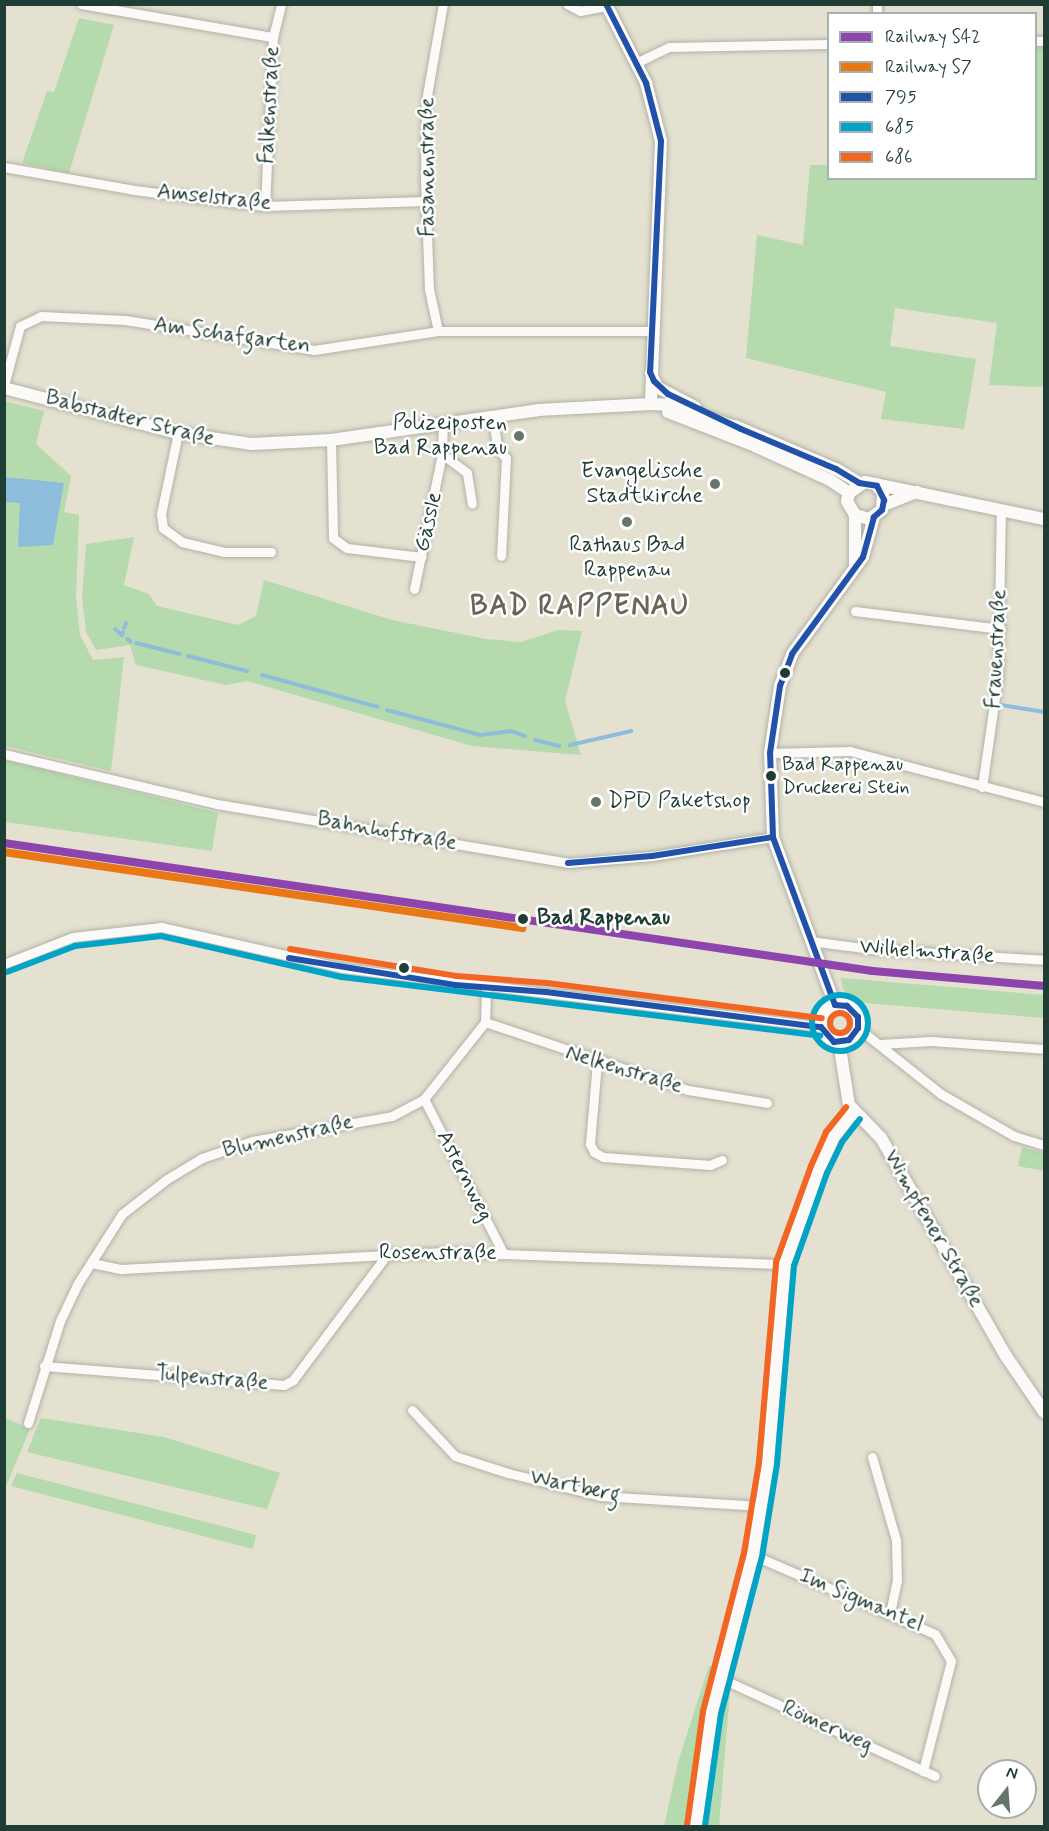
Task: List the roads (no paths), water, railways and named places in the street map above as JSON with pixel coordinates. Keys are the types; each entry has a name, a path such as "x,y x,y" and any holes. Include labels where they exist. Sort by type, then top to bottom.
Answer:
{"street":[{"path":"81,4 273,37"},
{"name":"Falkenstraße","path":"265,206 273,37 281,4"},
{"name":"Fasanenstraße","path":"438,331 429,289 426,101 442,4"},
{"path":"567,4 580,11 606,5 636,63 655,108 661,141 650,372 651,404"},
{"path":"636,63 669,47 827,44"},
{"name":"Amselstraße","path":"4,166 134,190 265,206 426,201"},
{"name":"Am Schafgarten","path":"4,386 20,326 40,316 125,320 314,350 438,331 652,331"},
{"path":"650,372 657,387 741,429 757,441"},
{"name":"Babstadter Straße","path":"4,386 178,433 252,444 331,440 493,416 651,404"},
{"path":"651,404 672,405 741,429"},
{"path":"651,404 757,441 859,483 919,492 1044,519"},
{"path":"493,416 497,448 506,458 501,556"},
{"name":"Gässle","path":"414,589 442,454 443,422"},
{"path":"178,433 161,514 163,528 182,542 224,552 271,552"},
{"path":"331,440 333,538 347,548 421,557"},
{"name":"Gässle","path":"442,454 467,473 472,504"},
{"path":"833,474 849,493 849,509 855,515 874,517"},
{"path":"849,493 859,483"},
{"path":"877,486 883,494 884,505"},
{"path":"835,1005 773,837 771,753 780,686 792,654 869,543 874,517 884,505 919,492"},
{"name":"Frauenstraße","path":"982,787 995,710 1001,628 1001,511"},
{"path":"855,515 855,566"},
{"path":"855,611 1001,628"},
{"path":"771,753 850,751 1044,802"},
{"name":"Bahnhofstraße","path":"4,754 218,804 568,862 652,856 773,837"},
{"path":"4,964 73,937 161,927 216,937 312,963 486,988 546,992 821,1027"},
{"name":"Wilhelmstraße","path":"810,941 883,950 1044,960"},
{"path":"484,1022 486,988"},
{"path":"835,1005 822,1015 821,1027 826,1036 839,1042 849,1040 858,1028"},
{"path":"835,1005 852,1009 858,1028 941,1094 1014,1136 1044,1145"},
{"name":"Nelkenstraße","path":"484,1022 597,1062 688,1090 767,1103"},
{"name":"Blumenstraße","path":"28,1423 60,1321 122,1214 167,1179 202,1158 262,1139 392,1116 424,1099 484,1022"},
{"path":"880,1044 931,1041 1044,1048"},
{"name":"Wimpfener Straße","path":"839,1042 847,1098 854,1113 881,1138 988,1326 1044,1412"},
{"path":"597,1062 590,1144 594,1152 603,1156 710,1165 723,1160"},
{"name":"Asternweg","path":"424,1099 503,1253"},
{"path":"696,1827 720,1678 753,1555 761,1506 771,1435 785,1264 796,1223 822,1162 834,1137 854,1113"},
{"name":"Rosenstraße","path":"92,1263 121,1269 388,1253 503,1253 785,1264"},
{"name":"Tulpenstraße","path":"44,1366 284,1384 293,1380 388,1253"},
{"name":"Wartberg","path":"412,1410 455,1456 508,1473 601,1496 761,1506"},
{"path":"872,1457 896,1540 897,1580 890,1613"},
{"name":"Im Sigmantel","path":"753,1555 935,1634 951,1661 923,1771"},
{"name":"Römerweg","path":"720,1678 935,1776"}],"water":[{"path":"5,477 64,483 53,545 18,547 20,503 5,502"}],"waterway":[{"path":"124,628 126,623"},
{"path":"115,629 122,635 123,632"},
{"path":"136,643 180,654"},
{"path":"188,656 247,671"},
{"path":"262,675 378,707"},
{"path":"1001,705 1044,712"},
{"path":"387,710 480,735 511,731 525,736"},
{"path":"570,745 631,731"},
{"path":"535,740 559,746"}],"rail line":[{"name":"S42","path":"4,843 873,971 1044,986"},
{"name":"S7","path":"4,852 522,928"}],"place":[{"name":"Polizeiposten Bad Rappenau","path":"519,436"},
{"name":"Evangelische Stadtkirche","path":"715,484"},
{"name":"Rathaus Bad Rappenau","path":"627,522"},
{"name":"Bad Rappenau Druckerei Stein","path":"771,776"},
{"name":"DPD Paketshop","path":"596,802"},
{"name":"Bad Rappenau","path":"523,919"}],"district":[{"name":"BAD RAPPENAU","path":"580,607"}]}
